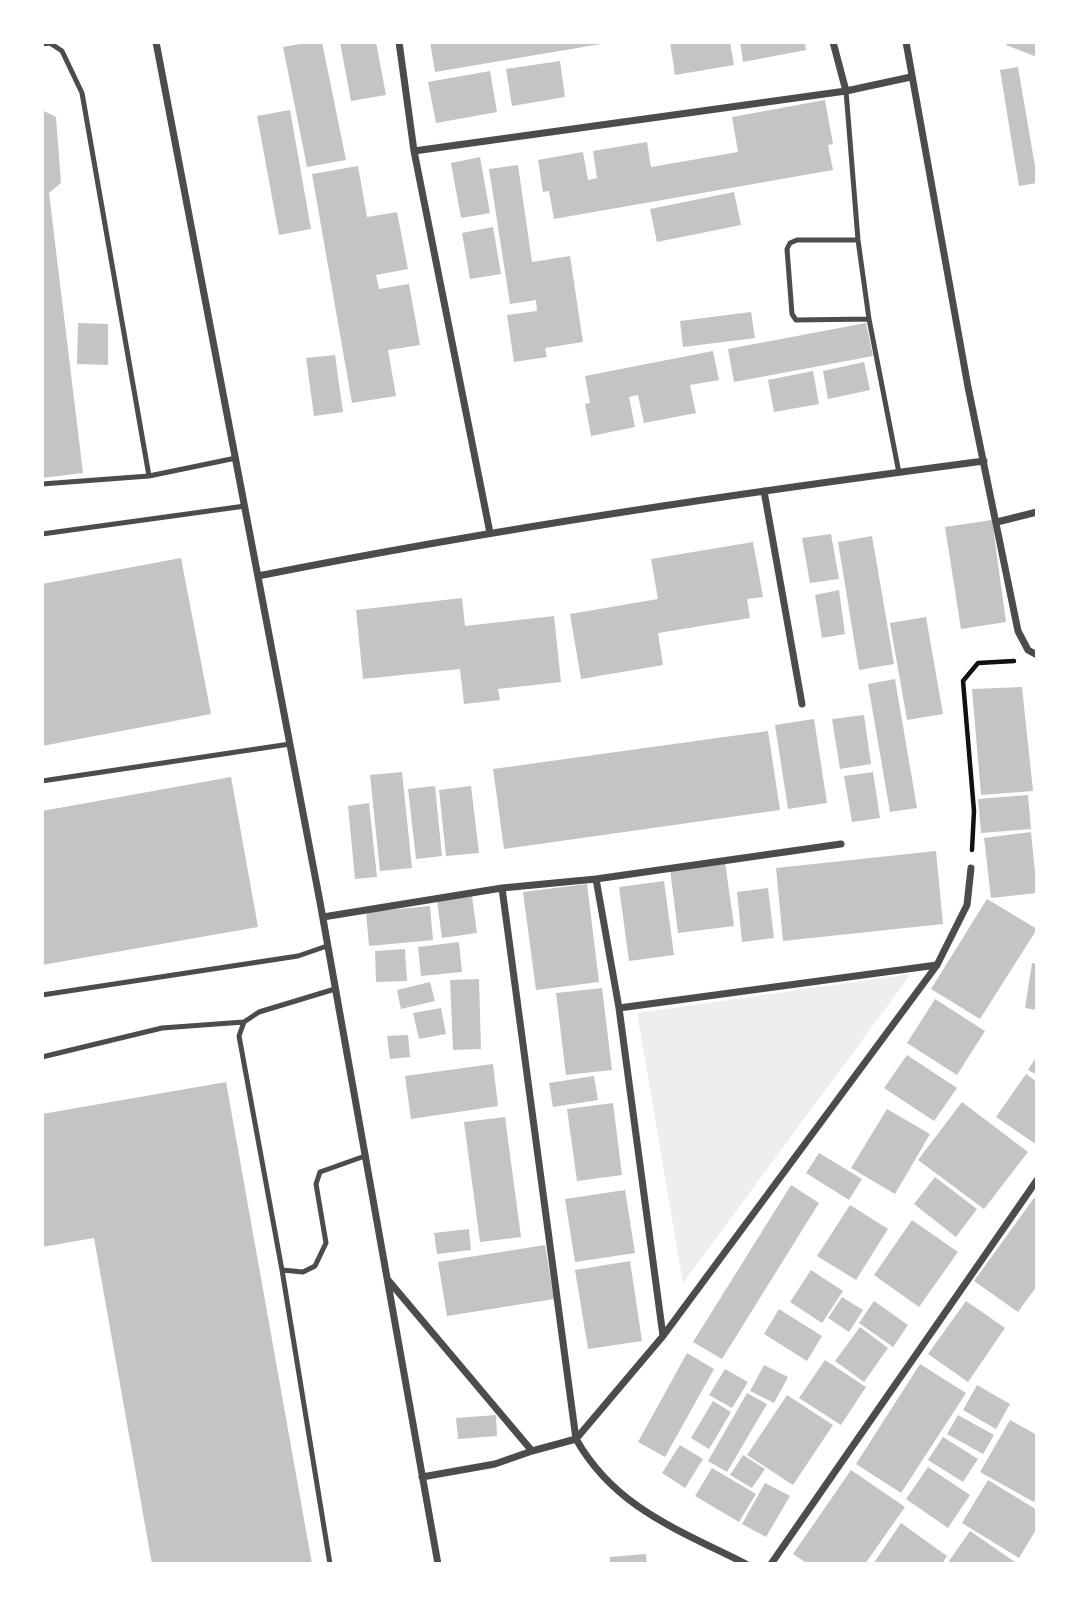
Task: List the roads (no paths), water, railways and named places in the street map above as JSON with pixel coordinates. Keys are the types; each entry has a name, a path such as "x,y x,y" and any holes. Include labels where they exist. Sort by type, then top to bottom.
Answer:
{"street":[{"path":"156,42 323,917 438,1564"},
{"path":"398,42 414,151 491,533"},
{"path":"833,42 846,91"},
{"path":"906,42 966,374 1018,631 1028,650 1037,655"},
{"path":"414,151 846,91 911,76"},
{"path":"258,576 491,533 764,491 984,461"},
{"path":"764,491 802,704"},
{"path":"997,522 1037,512"},
{"path":"323,917 502,888 596,879 841,844"},
{"path":"422,1477 495,1464 576,1440 663,1336 937,965 967,905 971,868"},
{"path":"596,879 619,1008 663,1336"},
{"path":"502,888 576,1440 597,1471 644,1513 746,1564"},
{"path":"619,1008 937,965"},
{"path":"771,1564 1037,1180"},
{"path":"387,1278 533,1451"}],"lane":[{"path":"42,44 50,43 62,51 82,93 149,476"},
{"path":"846,91 858,240 869,319 899,473"},
{"path":"858,240 797,240 790,243 787,249 792,314 796,320 869,319"},
{"path":"42,484 149,476 236,458"},
{"path":"42,534 245,506"},
{"path":"42,781 290,744"},
{"path":"42,995 298,956 327,946"},
{"path":"42,1057 162,1028 244,1022 259,1012 335,989"},
{"path":"244,1022 239,1036 282,1270 330,1564"},
{"path":"282,1270 303,1272 315,1266 326,1243 316,1184 320,1172 365,1156"}]}
